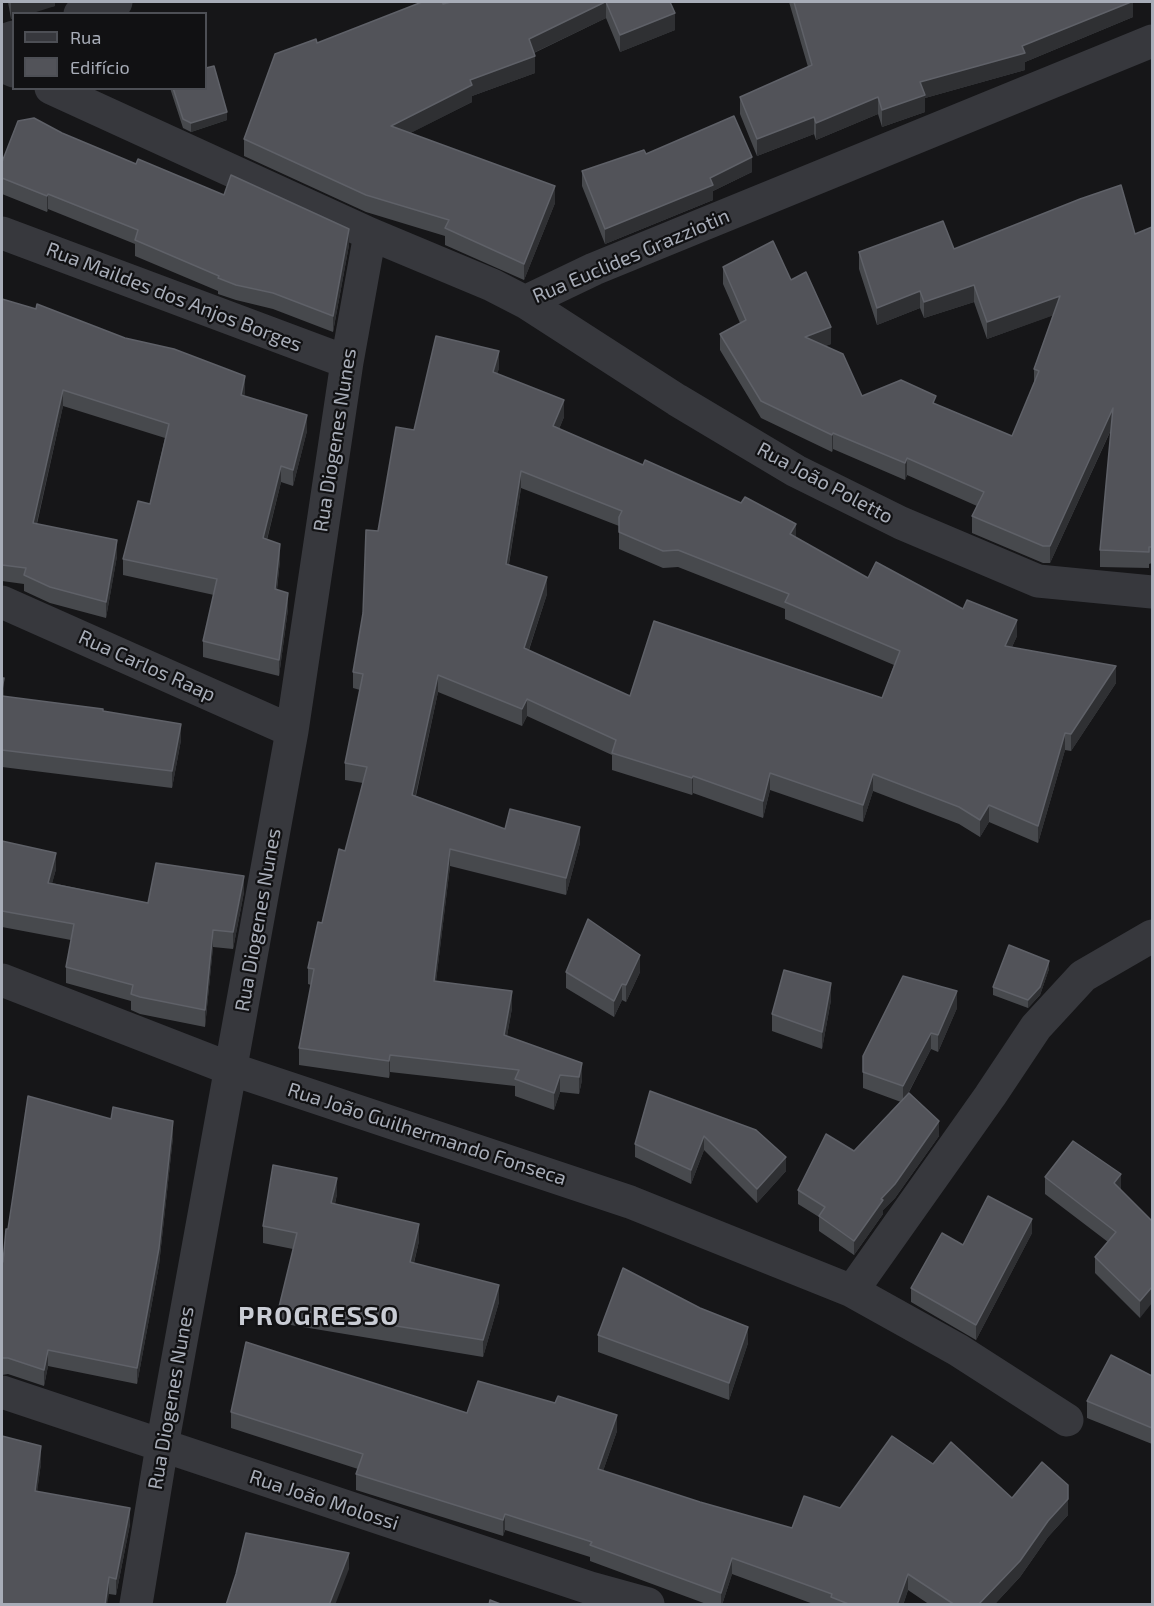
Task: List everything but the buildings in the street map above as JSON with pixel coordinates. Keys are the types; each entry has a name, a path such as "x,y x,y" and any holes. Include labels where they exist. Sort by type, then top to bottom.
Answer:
{"street":[{"path":"86,12 116,2"},
{"name":"Rua Euclides Grazziotin","path":"55,90 370,234 492,285 525,302 594,269 1152,41"},
{"name":"Rua Maildes dos Anjos Borges","path":"2,233 346,362"},
{"name":"Rua Diogenes Nunes","path":"136,1605 162,1446 291,731 346,362 370,234"},
{"name":"Rua João Poletto","path":"525,302 677,400 796,471 901,523 1038,581 1152,592"},
{"name":"Rua Carlos Raap","path":"2,602 291,731"},
{"path":"852,1291 1036,1027 1083,976 1152,936"},
{"name":"Rua João Guilhermando Fonseca","path":"2,980 231,1069 630,1202 852,1291 958,1350 1067,1420"},
{"name":"Rua João Molossi","path":"2,1392 648,1605"}],"district":[{"name":"PROGRESSO","path":"319,1316"}]}
